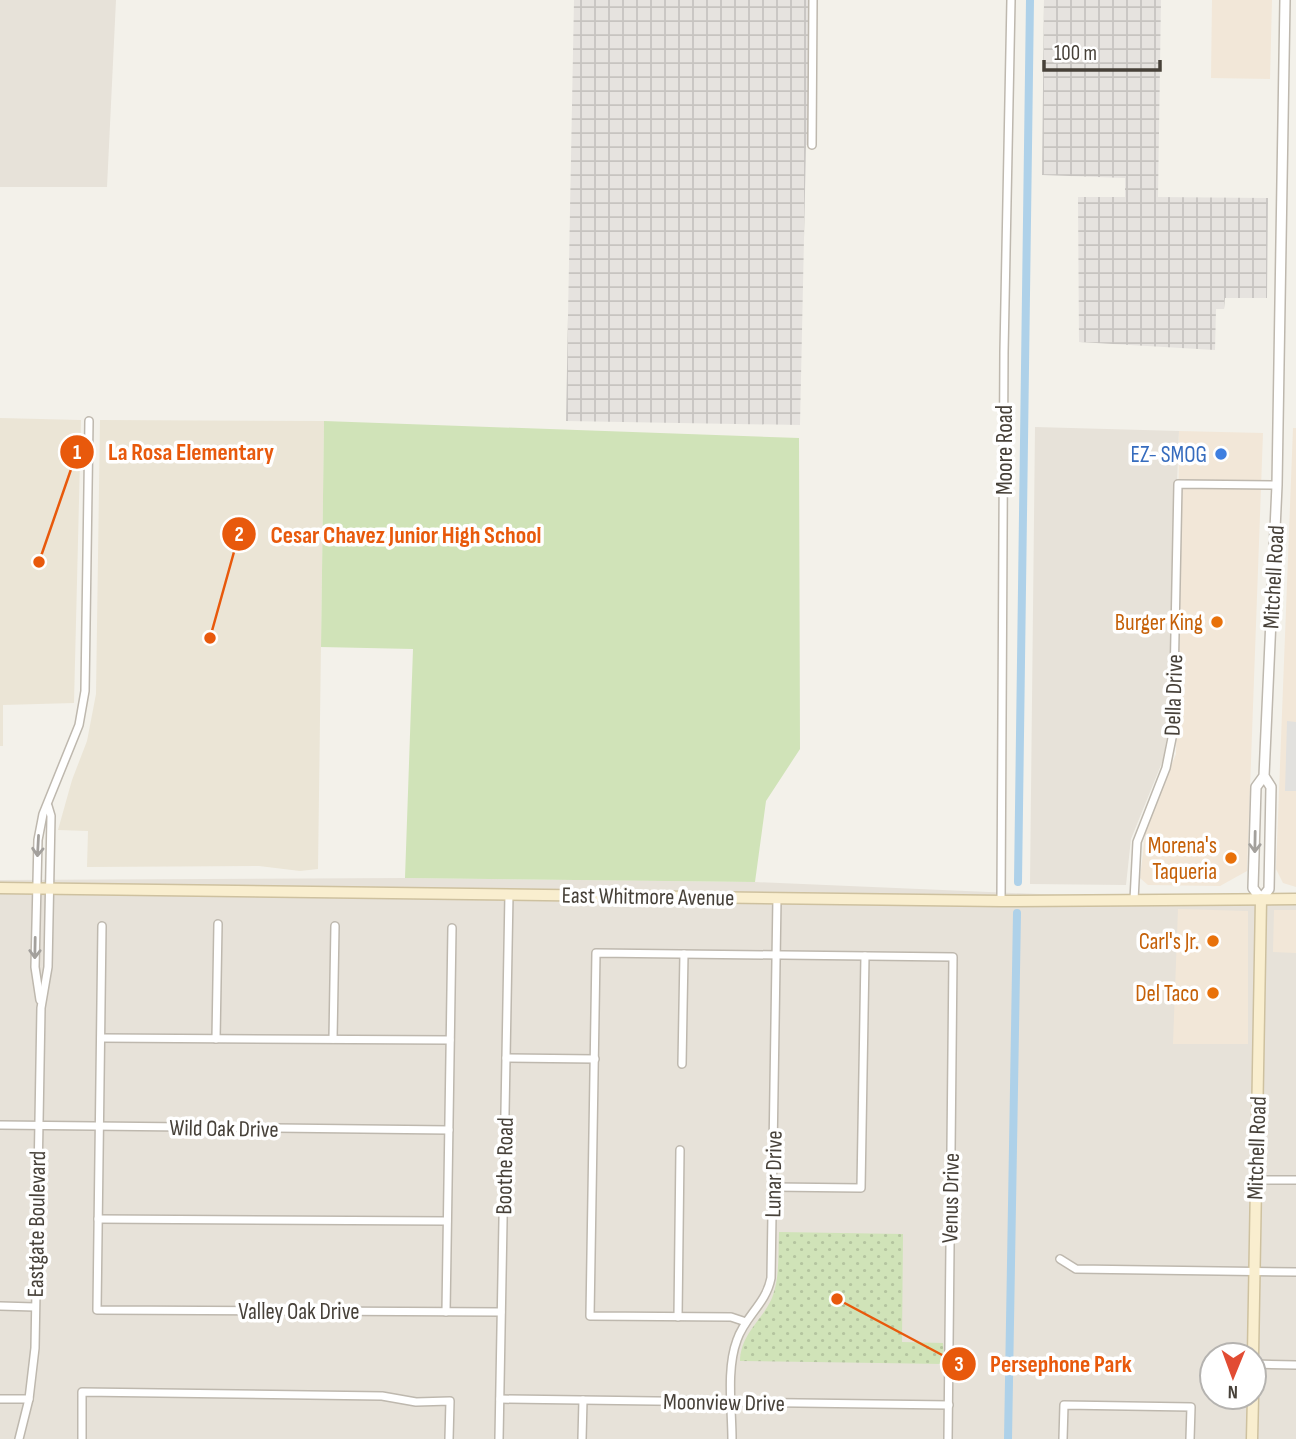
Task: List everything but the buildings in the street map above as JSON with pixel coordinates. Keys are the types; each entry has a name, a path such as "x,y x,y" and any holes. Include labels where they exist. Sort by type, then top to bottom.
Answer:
{"main road":[{"name":"East Whitmore Avenue","path":"0,888 1001,901 1296,899"},
{"name":"Mitchell Road","path":"1253,1341 1261,899"},
{"path":"1252,1411 1252,1439"}],"street":[{"path":"811,145 813,0"},
{"name":"Moore Road","path":"1001,901 1004,388 1011,0"},
{"name":"Mitchell Road","path":"1264,776 1256,787 1254,862 1254,888 1261,899 1269,889 1271,814 1271,788 1264,776 1277,485 1284,0"},
{"name":"Eastgate Boulevard","path":"41,1008 35,967 38,839 43,814 53,786 68,758 79,724 85,691 89,421"},
{"name":"Della Drive","path":"1134,900 1137,842 1166,768 1173,733 1178,484 1277,485"},
{"name":"Eastgate Boulevard","path":"19,1439 29,1399 34,1360 41,1008 48,967 51,816 48,806"},
{"name":"Boothe Road","path":"499,1439 509,894"},
{"name":"Lunar Drive","path":"732,1439 734,1350 746,1322 762,1302 770,1281 776,898"},
{"path":"216,1039 218,924"},
{"path":"102,926 98,1219 447,1221"},
{"path":"333,1039 335,926"},
{"path":"446,1312 452,928"},
{"path":"746,1322 731,1317 590,1316 596,953 865,956 861,1188 773,1186"},
{"path":"682,1064 684,954"},
{"name":"Venus Drive","path":"865,956 953,957 948,1439"},
{"path":"100,1038 450,1040"},
{"path":"506,1058 595,1059"},
{"name":"Wild Oak Drive","path":"0,1125 449,1130"},
{"path":"678,1317 680,1150"},
{"path":"1255,1180 1296,1180"},
{"name":"Valley Oak Drive","path":"98,1219 97,1310 501,1312"},
{"path":"1060,1259 1076,1269 1296,1272"},
{"path":"0,1306 35,1307"},
{"path":"1268,1364 1296,1365"},
{"path":"82,1439 82,1392 382,1396 416,1402 450,1401 449,1439"},
{"path":"0,1399 29,1399"},
{"name":"Moonview Drive","path":"500,1399 949,1405"},
{"path":"582,1439 583,1400"},
{"path":"1063,1439 1064,1405 1191,1407 1190,1439"}],"shaded area":[{"path":"0,0 116,0 107,187 0,187"},
{"path":"574,0 814,0 812,145 806,145 800,425 566,421"},
{"path":"1044,0 1161,0 1158,197 1268,198 1267,298 1225,298 1224,309 1216,309 1215,350 1079,342 1078,197 1125,197 1125,178 1042,175"},
{"path":"1212,0 1272,0 1270,79 1211,78"},
{"path":"0,418 81,420 74,703 3,705 3,746 0,746"},
{"path":"100,420 324,421 318,869 300,871 259,866 87,867 88,831 58,830 72,780 87,741 96,694"},
{"path":"1035,427 1179,431 1168,730 1163,760 1131,839 1126,885 1030,884"},
{"path":"1293,428 1296,428 1296,887 1283,883 1276,869"},
{"path":"1179,431 1263,433 1247,871 1220,886 1148,885 1140,878 1146,827 1176,754"},
{"path":"1287,721 1296,722 1296,791 1285,791"},
{"path":"405,878 755,882 1296,905 1296,1439 0,1439 0,880"},
{"path":"1178,909 1248,911 1248,1044 1173,1044"},
{"path":"1274,910 1296,910 1296,953 1273,952"}],"green space":[{"path":"324,421 799,438 800,749 766,801 755,882 405,878 413,649 321,647"},
{"path":"779,1232 903,1234 902,1342 943,1343 944,1364 740,1361 744,1343 775,1290"}],"waterway":[{"path":"1018,882 1030,0"},
{"path":"1008,1439 1017,913"}],"place":[{"name":"EZ- SMOG","path":"1221,454"},
{"name":"La Rosa Elementary","path":"39,562"},
{"name":"Burger King","path":"1217,622"},
{"name":"Cesar Chavez Junior High School","path":"210,638"},
{"name":"Morena's Taqueria","path":"1231,858"},
{"name":"Carl's Jr.","path":"1213,941"},
{"name":"Del Taco","path":"1213,993"},
{"name":"Persephone Park","path":"837,1299"}]}
